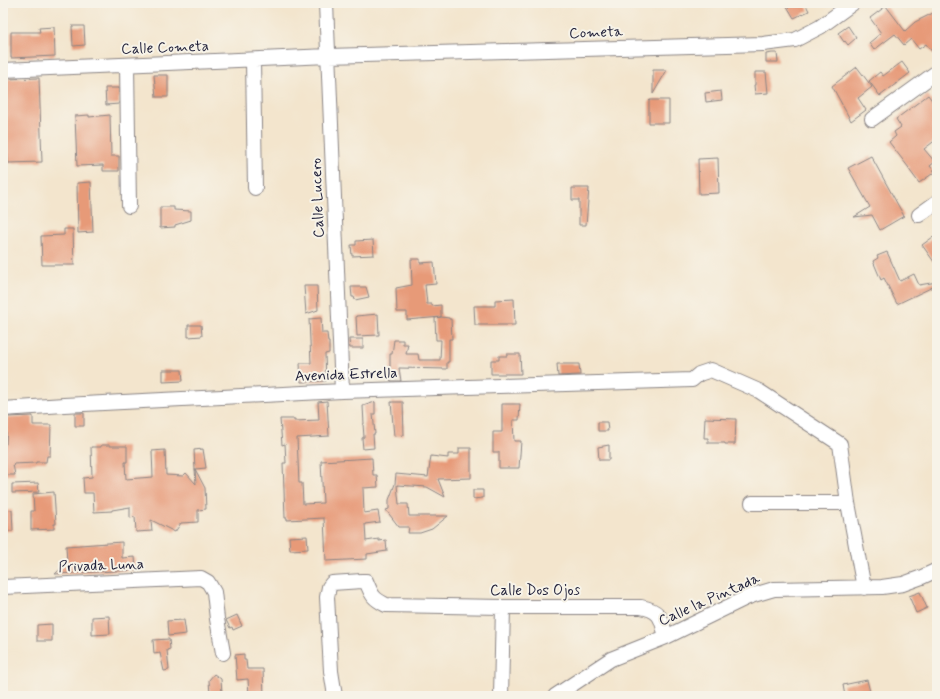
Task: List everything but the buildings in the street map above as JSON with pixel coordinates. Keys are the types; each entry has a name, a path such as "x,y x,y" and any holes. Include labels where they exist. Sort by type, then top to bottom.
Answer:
{"street":[{"name":"Calle Lucero","path":"326,3 342,391"},
{"name":"Cometa","path":"328,56 764,44 795,40 820,27 853,3"},
{"name":"Calle Cometa","path":"3,70 328,56"},
{"path":"253,60 255,188"},
{"path":"127,65 129,206"},
{"path":"872,119 937,72"},
{"path":"920,215 937,202"},
{"name":"Avenida Estrella","path":"3,409 342,391 692,380 699,374 711,370 759,392 840,444 848,503"},
{"path":"752,503 848,503 864,588"},
{"name":"Calle la Pintada","path":"556,696 611,659 666,637 746,598 774,589 864,588 903,584 937,570"},
{"name":"Privada Luna","path":"3,587 201,578 208,582 214,592 223,653"},
{"name":"Calle Dos Ojos","path":"335,696 331,672 327,597 329,587 332,583 366,582 372,596 376,600 386,604 503,607 650,608 657,612 661,619 666,637"},
{"path":"501,696 503,607"}]}
